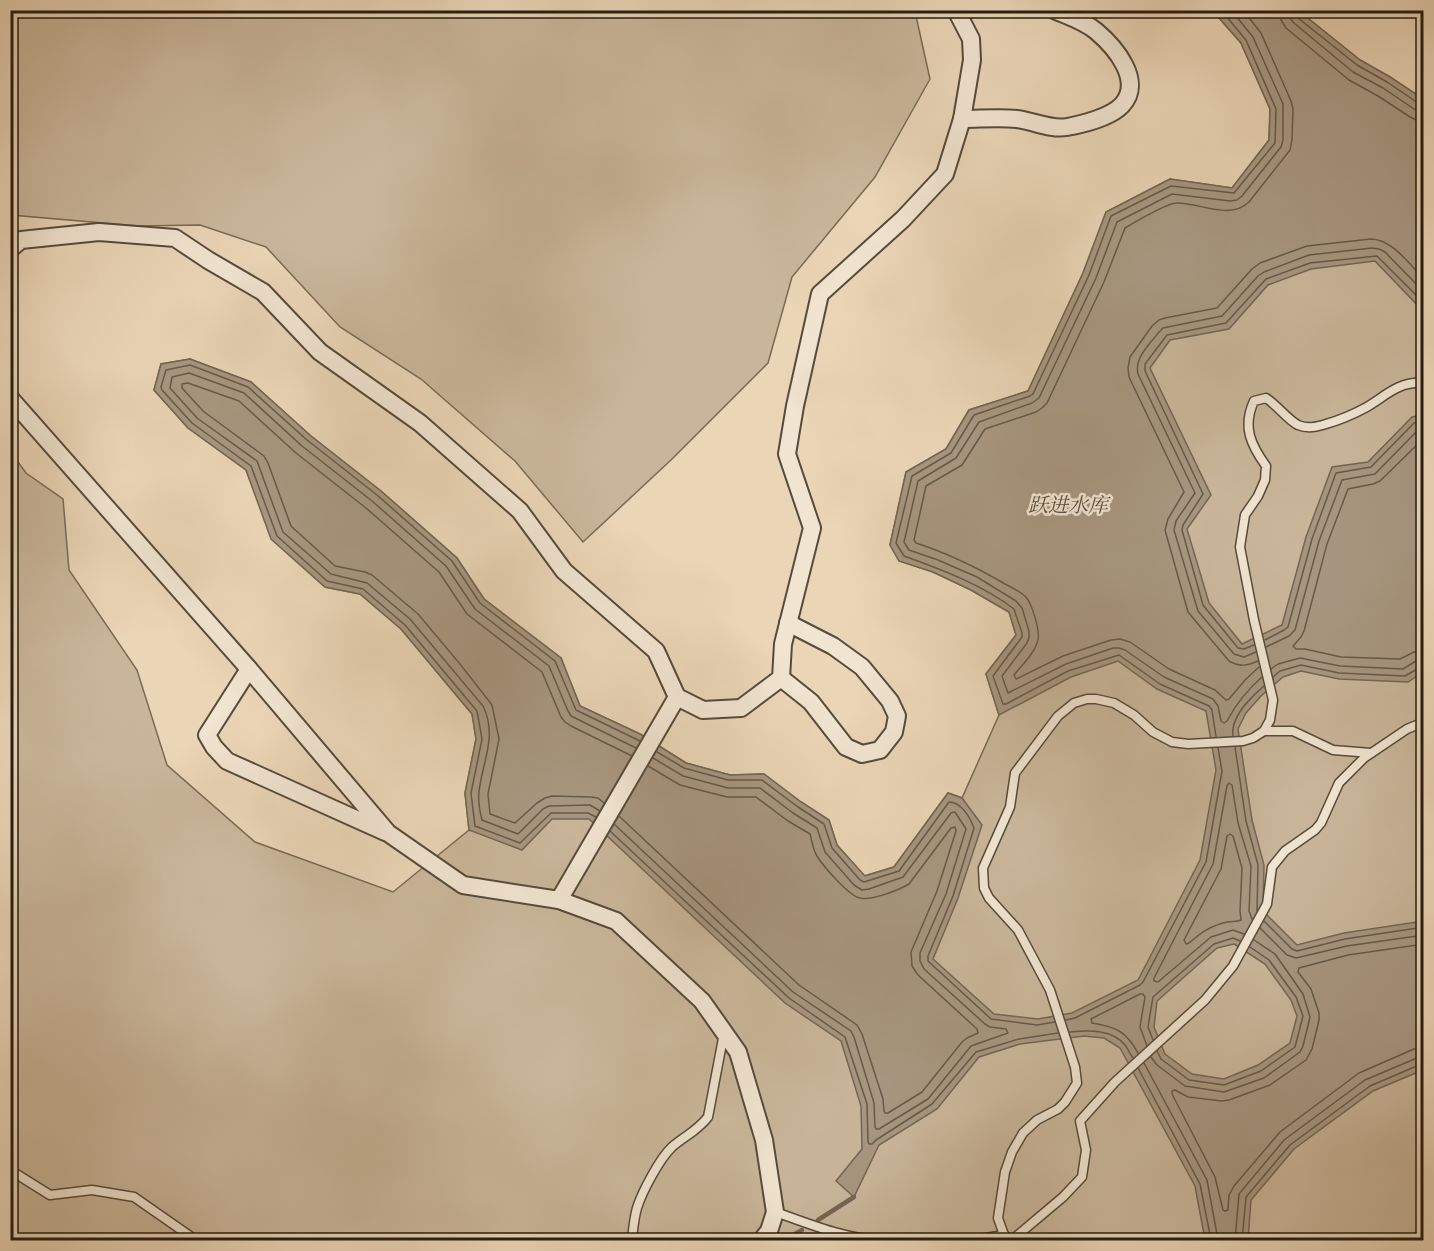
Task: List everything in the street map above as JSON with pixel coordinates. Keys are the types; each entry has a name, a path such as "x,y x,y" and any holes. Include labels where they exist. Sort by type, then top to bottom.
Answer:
{"street":[{"path":"10,249 21,240 99,232 175,238 262,292 320,352 420,423 520,511 564,571 656,651 677,697 703,710 741,708 781,678 783,644 812,528 787,454 795,406 820,294 903,219 945,174 962,119 972,60 971,39 956,10"},
{"path":"962,119 1017,119 1053,127 1065,127 1102,117 1121,106 1129,93 1128,73 1117,52 1095,30 1054,10"},
{"path":"10,398 249,669 388,833"},
{"path":"781,678 811,702 846,747 862,754 880,750 894,732 897,716 890,700 862,667 833,646 788,623"},
{"path":"249,669 207,735 227,761 388,833 463,885 558,900 616,921 702,1001 738,1052 764,1140 775,1212 769,1231 762,1240"},
{"path":"558,900 677,697"}],"lane":[{"path":"1424,383 1415,382 1392,389 1368,407 1346,419 1308,428 1296,424 1266,398 1254,401 1247,428 1258,455 1266,466 1265,480 1258,496 1245,515 1240,547 1273,700 1270,720 1264,731 1243,741 1188,744 1172,742 1153,732 1134,715 1114,703 1087,699 1074,703 1058,716 1015,773 1010,807 983,868 984,888 989,898 1018,930 1050,990 1076,1067 1077,1083 1065,1102 1037,1120 1023,1133 1012,1152 1005,1172 998,1218 1004,1235 1012,1240 1064,1197 1082,1177 1086,1150 1080,1121 1115,1082 1205,1000 1233,966 1267,904 1272,867 1285,851 1321,823 1339,783 1364,758 1407,729 1424,722"},
{"path":"1264,731 1293,731 1333,750 1371,753"},
{"path":"632,1240 637,1207 663,1157 700,1127 708,1117 724,1033"},
{"path":"10,1170 50,1195 92,1190 134,1197 194,1240"},
{"path":"775,1212 818,1228 867,1240 877,1240"},
{"path":"973,1240 1004,1235"}],"shaded area":[{"path":"10,11 913,11 930,79 875,177 792,277 768,363 671,460 583,542 515,461 421,379 340,327 266,247 200,225 138,226 11,215"},
{"path":"1213,11 1299,11 1360,60 1423,99 1423,1240 11,1240 10,451 26,473 63,499 69,570 137,670 167,765 255,842 393,892 469,830 465,793 476,739 472,714 401,629 360,594 325,587 272,539 246,470 188,428 154,390 161,364 190,359 251,382 311,436 381,491 457,558 484,599 561,658 580,706 640,734 686,763 730,775 764,774 829,820 837,845 864,876 894,867 948,793 962,798 999,715 986,674 1016,635 1009,612 933,572 899,561 890,545 906,472 946,449 969,410 1028,391 1083,273 1106,212 1170,179 1232,188 1269,140 1270,109 1241,43"}],"water":[{"name":"跃进水库","path":"1213,11 1299,11 1360,60 1423,99 1423,315 1421,309 1375,261 1311,269 1268,285 1229,329 1170,340 1150,368 1211,495 1187,529 1209,603 1242,644 1282,625 1306,537 1332,467 1368,462 1412,417 1423,415 1423,672 1408,682 1339,679 1301,671 1283,677 1261,696 1246,713 1238,729 1252,820 1264,865 1263,911 1297,945 1344,933 1423,921 1423,1070 1373,1091 1294,1149 1251,1200 1248,1240 1205,1240 1195,1186 1120,1048 1104,1038 1084,1036 1020,1044 979,1057 937,1109 879,1145 854,1197 836,1181 862,1149 861,1106 841,1041 785,1003 589,819 552,819 522,850 469,830 465,793 476,739 472,714 401,629 360,594 325,587 271,539 246,470 188,428 154,390 161,364 190,359 251,382 311,436 381,491 457,558 484,599 561,658 580,706 640,734 686,763 730,775 764,774 829,820 837,845 865,876 894,867 948,793 962,798 982,825 958,898 933,959 994,1014 1038,1019 1072,1013 1138,980 1200,860 1216,770 1206,711 1157,689 1118,661 1071,677 999,715 986,674 1016,635 1009,612 933,572 899,561 890,545 906,472 946,449 969,410 1028,391 1083,273 1106,212 1170,179 1232,188 1269,140 1270,109 1241,43","holes":["1234,944 1265,964 1291,1000 1297,1016 1290,1043 1258,1065 1224,1079 1192,1074 1165,1054 1154,1027 1157,1001 1217,948"]}],"waterway":[{"path":"818,1220 854,1197"},
{"path":"784,1240 802,1230"}]}
